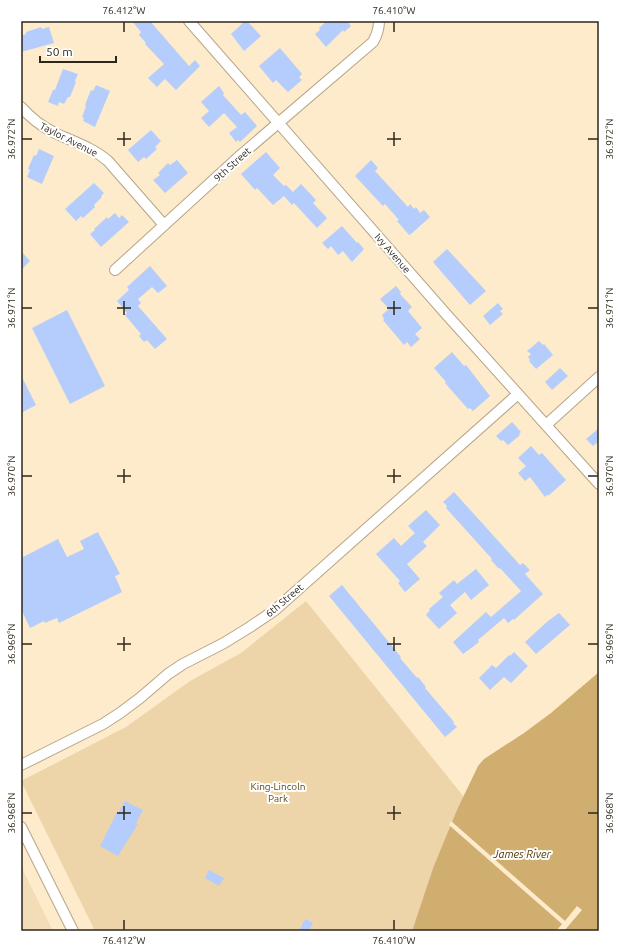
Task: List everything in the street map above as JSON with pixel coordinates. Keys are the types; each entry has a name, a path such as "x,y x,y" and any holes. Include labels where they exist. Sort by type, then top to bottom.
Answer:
{"street":[{"name":"Ivy Avenue","path":"189,21 546,426 599,484"},
{"name":"9th Street","path":"115,270 279,123 373,42 377,36 379,21"},
{"name":"Taylor Avenue","path":"21,107 39,124 51,132 100,154 108,160 164,225"},
{"path":"546,426 599,377"},
{"name":"6th Street","path":"21,765 103,724 120,713 168,674 183,664 224,643 275,610 518,394"},
{"path":"21,827 73,931"}],"shaded area":[{"path":"21,866 53,931 21,931"}],"green space":[{"name":"King-Lincoln Park","path":"306,601 464,797 433,868 412,931 95,931 21,781 126,727 190,681 241,653"}],"water":[{"name":"James River","path":"599,672 599,931 412,931 433,868 457,810 478,766 484,759 524,733 551,713"}],"pier":[{"path":"451,821 565,921 577,906 582,910 564,931 556,931 562,924 449,825"}],"building":[{"path":"132,21 150,21 189,66 195,60 200,66 176,90 165,79 157,87 148,78 164,64 145,44 146,43 139,35 141,32"},
{"path":"245,21 247,21 261,36 244,51 231,34"},
{"path":"327,21 347,21 351,26 344,32 343,30 326,47 315,34"},
{"path":"41,27 42,29 49,27 54,43 21,52 21,36 26,34 26,32"},
{"path":"280,48 302,74 299,77 302,80 288,92 276,80 273,83 259,66"},
{"path":"63,69 78,74 70,97 68,97 64,104 59,102 58,106 48,102 53,90 55,90"},
{"path":"96,85 110,91 95,127 83,121 84,118 82,117 91,90 93,91"},
{"path":"219,86 224,93 223,95 241,115 245,112 257,126 240,142 238,140 236,142 229,133 237,127 224,113 209,127 201,118 209,111 201,102"},
{"path":"151,130 161,141 155,147 157,149 146,159 144,157 138,162 128,150"},
{"path":"39,149 54,156 42,184 27,177 30,170 28,169 34,155 36,156"},
{"path":"266,152 280,168 273,175 284,186 286,185 293,192 301,184 316,200 313,203 327,218 317,228 294,203 292,205 284,196 273,205 257,188 255,190 241,174"},
{"path":"177,160 188,173 165,193 153,180 160,175 158,173 168,163 170,165"},
{"path":"371,160 378,168 375,171 408,207 410,204 414,209 416,207 420,213 424,210 430,217 411,234 409,235 397,221 399,220 385,204 383,206 355,176"},
{"path":"94,183 104,193 94,205 95,207 83,218 81,216 76,221 65,209"},
{"path":"115,213 119,218 122,215 129,222 101,247 90,234 107,217 108,219"},
{"path":"342,226 364,249 352,262 343,251 338,255 331,246 328,249 322,243"},
{"path":"447,249 486,291 470,305 433,262"},
{"path":"21,251 30,261 21,270"},
{"path":"150,266 167,286 158,293 152,287 138,299 141,303 138,306 167,339 155,349 147,340 144,342 139,336 141,334 125,315 127,313 117,301 129,290 127,287"},
{"path":"396,286 401,292 400,294 412,307 408,311 422,328 415,334 420,339 411,347 407,342 404,345 383,320 382,315 389,309 380,299"},
{"path":"498,303 503,309 500,311 503,314 490,325 483,316"},
{"path":"67,310 105,386 70,404 32,328"},
{"path":"539,341 543,345 544,344 553,355 536,369 529,361 530,360 528,357 531,354 527,351"},
{"path":"452,352 464,366 466,365 490,396 473,411 470,408 468,409 434,368"},
{"path":"560,368 568,376 552,390 545,382"},
{"path":"21,375 36,405 21,413"},
{"path":"512,422 521,432 519,434 520,435 508,445 496,436"},
{"path":"599,428 599,441 593,446 586,439"},
{"path":"531,446 539,455 542,453 566,480 545,497 530,477 525,481 518,473 526,466 518,458"},
{"path":"454,492 520,565 523,563 530,570 525,574 543,594 514,620 513,619 508,623 504,618 478,640 479,642 463,654 453,642 486,612 491,617 521,591 500,568 499,569 491,560 492,559 446,508 447,506 443,502"},
{"path":"426,510 440,525 423,542 427,546 407,564 420,579 405,592 398,583 400,581 376,554 394,538 401,546 415,533 408,526"},
{"path":"98,532 120,574 115,576 122,592 59,623 57,618 45,623 44,621 30,628 21,609 21,558 58,539 67,557 84,549 80,541"},
{"path":"476,569 489,585 471,600 465,592 450,605 457,613 439,629 426,615 430,610 429,609 443,597 439,593 454,580 457,584"},
{"path":"342,585 401,657 400,658 417,678 418,677 426,687 425,688 454,722 453,723 457,727 445,737 329,596"},
{"path":"559,613 570,625 536,654 525,642"},
{"path":"514,652 528,666 511,683 504,677 490,690 479,678 492,665 496,668"},
{"path":"125,801 143,810 136,823 138,824 118,856 100,846 117,812 118,813"},
{"path":"209,870 224,878 219,886 205,878"},
{"path":"305,919 313,923 309,931 299,931"}]}
